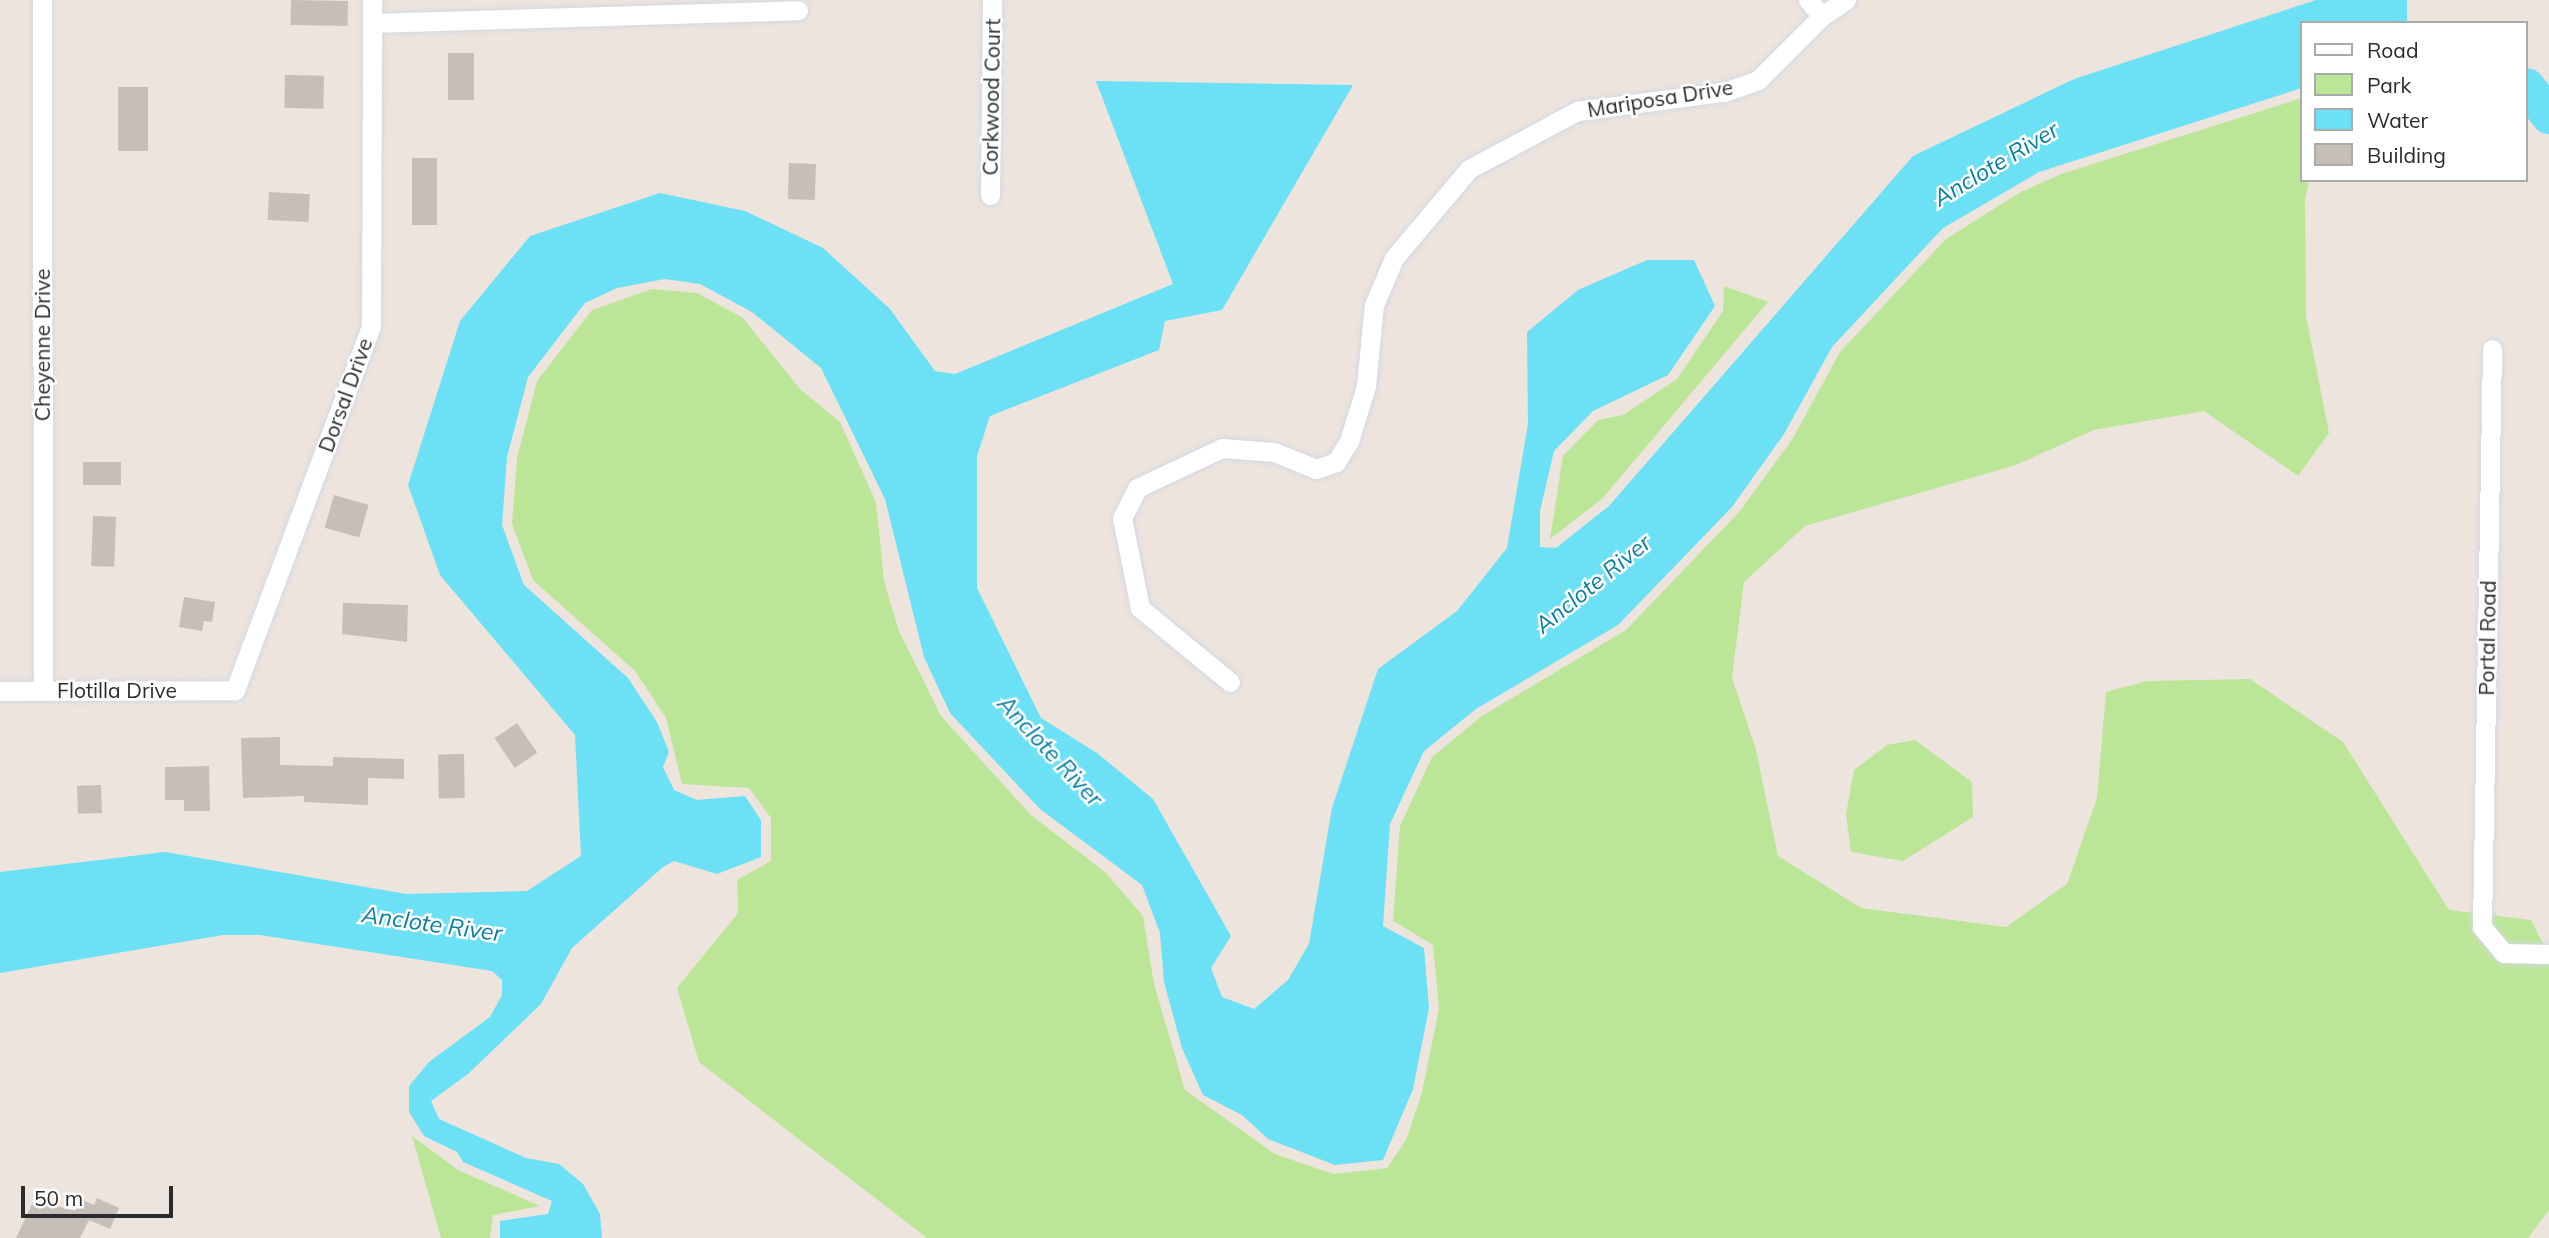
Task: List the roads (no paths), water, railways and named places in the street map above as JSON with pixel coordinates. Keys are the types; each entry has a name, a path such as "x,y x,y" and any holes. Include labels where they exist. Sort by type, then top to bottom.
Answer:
{"street":[{"name":"Cheyenne Drive","path":"42,0 43,690"},
{"name":"Dorsal Drive","path":"235,690 371,326 372,0"},
{"name":"Corkwood Court","path":"990,195 992,0"},
{"path":"1808,0 1822,16"},
{"name":"Mariposa Drive","path":"1230,682 1140,608 1122,518 1137,488 1200,456 1243,445 1316,469 1336,461 1349,441 1366,386 1374,305 1394,258 1468,169 1577,111 1724,92 1758,80 1822,16 1846,0"},
{"path":"372,23 798,10"},
{"name":"Portal Road","path":"2492,349 2482,927 2504,953 2549,954"},
{"name":"Flotilla Drive","path":"0,691 235,690"}],"water":[{"path":"2316,0 2407,0 2407,21 2300,21 2300,89 2039,172 1943,228 1832,347 1784,434 1732,507 1618,625 1476,709 1424,751 1390,824 1383,926 1424,948 1429,1008 1413,1089 1383,1160 1335,1165 1268,1139 1242,1115 1203,1095 1182,1048 1164,982 1160,933 1142,885 1040,809 950,713 924,657 885,499 821,368 752,312 700,284 665,279 617,288 585,303 528,377 507,457 502,525 524,585 628,678 657,722 669,752 663,767 674,790 697,800 745,796 761,820 761,857 717,874 674,861 663,867 572,948 541,1004 468,1074 431,1101 439,1119 526,1158 559,1164 583,1184 600,1214 602,1238 500,1238 500,1221 548,1214 552,1201 463,1162 457,1152 424,1136 409,1112 409,1086 429,1062 490,1017 502,995 502,980 492,971 260,935 223,935 0,973 0,872 165,852 406,894 527,891 581,856 575,735 440,575 408,485 460,321 530,236 660,193 745,211 823,248 890,309 935,371 955,374 1173,284 1096,81 1353,85 1222,310 1165,321 1159,350 990,416 977,456 977,588 1041,718 1097,753 1153,799 1231,936 1211,968 1222,997 1254,1009 1288,980 1309,944 1332,808 1378,669 1457,611 1507,548 1528,424 1527,332 1578,290 1647,260 1694,260 1715,306 1668,375 1593,411 1554,451 1540,511 1540,547 1556,548 1609,506 1913,156 2074,79"}],"waterway":[{"name":"Anclote River","path":"2528,89 2549,115"}]}
